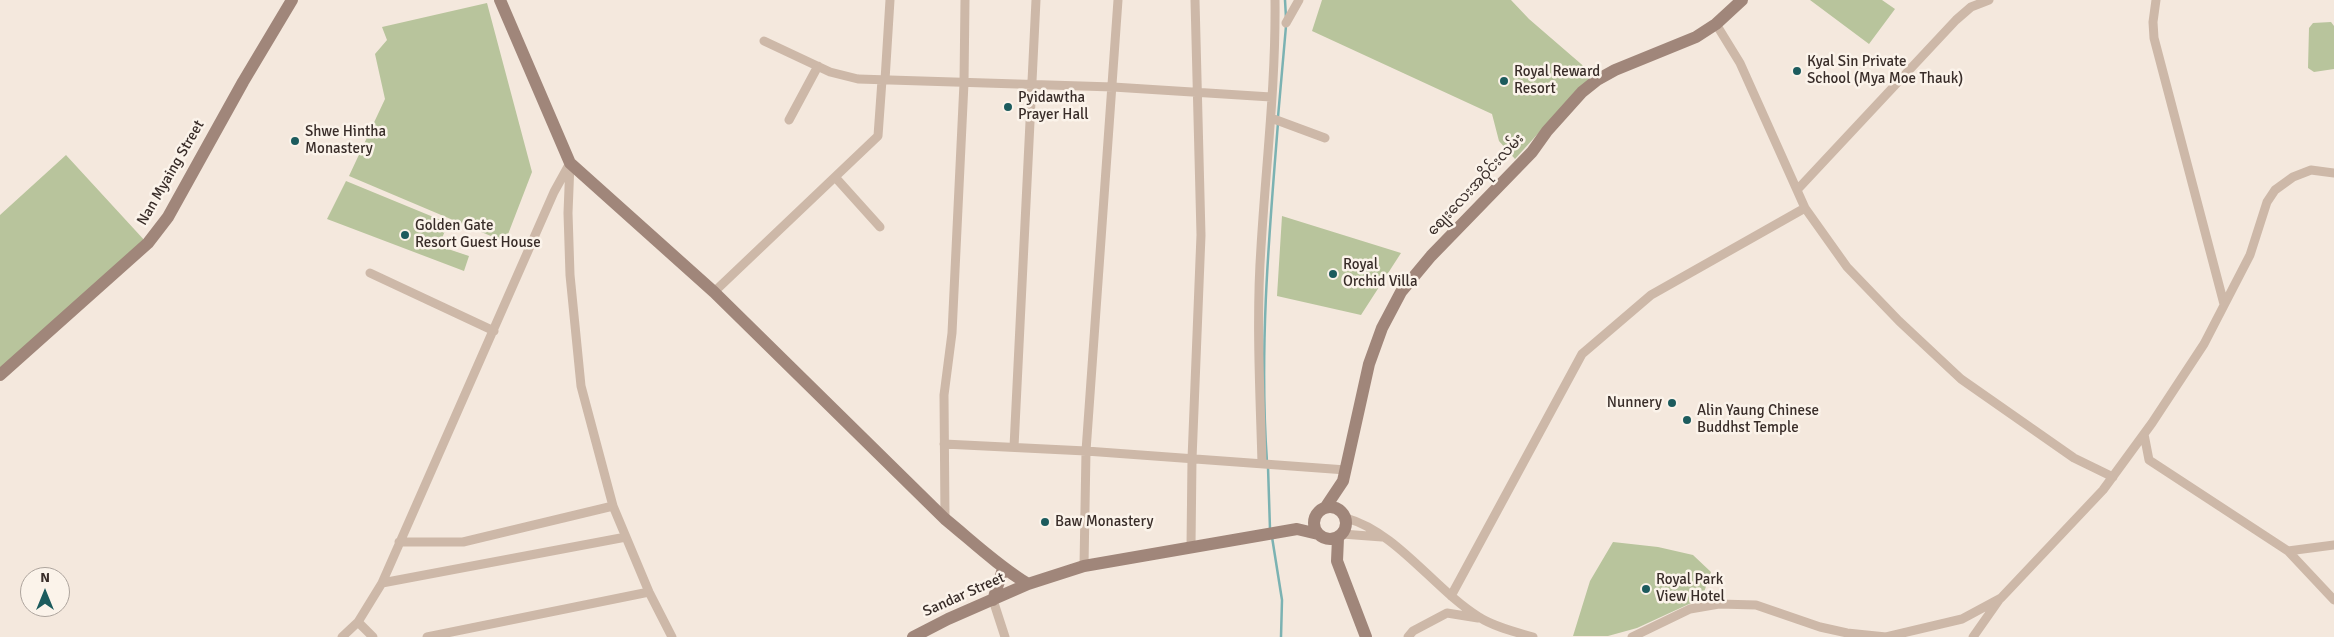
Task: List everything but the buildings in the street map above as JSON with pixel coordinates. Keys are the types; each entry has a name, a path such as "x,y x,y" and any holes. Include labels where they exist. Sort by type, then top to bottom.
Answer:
{"street":[{"name":"Nan Myaing Street","path":"0,375 148,243 168,217 243,82 292,0"},
{"path":"500,0 570,163 714,292 945,520 985,551 1003,569 1028,584"},
{"path":"714,292 878,136 890,0"},
{"path":"945,520 944,395 952,333 964,83 965,0"},
{"path":"1014,447 1036,0"},
{"path":"1084,566 1086,451 1114,87 1118,0"},
{"path":"1191,546 1192,459 1201,235 1195,0"},
{"path":"1262,463 1259,357 1260,249 1276,46 1275,0"},
{"path":"1286,23 1299,0"},
{"name":"စျေးလေးအဝိုင်းလမ်း","path":"1344,476 1369,364 1382,328 1393,305 1431,256 1532,152 1547,130 1582,92 1597,80 1615,70 1696,37 1716,24 1742,0"},
{"path":"1797,190 1956,20 1971,7 1989,0"},
{"path":"2157,1 2153,22 2154,38 2224,304"},
{"path":"1716,24 1740,63 1805,208 1847,267 1899,321 1961,379 2074,458 2113,477"},
{"path":"764,41 818,66 858,79 1114,87 1271,97"},
{"path":"789,120 818,66"},
{"path":"1271,118 1326,138"},
{"path":"342,637 358,622 382,583 554,192 570,163"},
{"path":"570,163 568,213 573,328 581,386 613,506 649,592 672,637"},
{"path":"1973,637 2001,598 2113,477 2144,434 2204,344 2250,255 2267,202 2275,190 2293,177 2311,170 2334,173"},
{"path":"835,177 880,227"},
{"path":"1451,596 1582,354 1651,295 1805,208"},
{"path":"370,273 494,331"},
{"path":"2144,434 2149,460 2288,551 2334,600"},
{"path":"944,444 1262,463 1344,476"},
{"path":"1297,529 1325,508 1344,476"},
{"path":"1337,561 1340,536 1346,529 1344,476"},
{"path":"399,542 463,542 613,506"},
{"path":"1325,508 1335,508 1345,516 1371,527 1398,548 1451,596 1480,618"},
{"path":"1315,517 1314,526 1337,561 1366,637"},
{"path":"1297,529 1320,535 1326,539 1340,536 1382,537"},
{"name":"Sandar Street","path":"913,637 948,619 1028,584 1084,566 1297,529"},
{"path":"382,583 626,537"},
{"path":"2288,551 2334,545"},
{"path":"1003,569 993,600 1005,637"},
{"path":"427,637 649,592"},
{"path":"1632,637 1690,609 1719,604 1756,605 1849,635 1886,637 1962,619 2001,598"},
{"path":"1408,637 1413,631 1447,613 1480,618 1532,637"},
{"path":"358,622 373,637"}],"green space":[{"name":"Royal Reward Resort","path":"1322,0 1511,0 1529,19 1595,76 1581,86 1515,159 1499,141 1492,114 1312,31"},
{"path":"1810,0 1882,0 1895,9 1869,44"},
{"path":"487,3 532,172 505,242 349,176 385,99 375,54 387,40 382,27"},
{"path":"2331,22 2334,26 2334,69 2314,72 2308,68 2309,28 2313,23"},
{"path":"66,155 146,242 0,371 0,215"},
{"name":"Golden Gate Resort Guest House","path":"346,181 448,223 439,246 469,256 464,271 327,219"},
{"name":"Royal Orchid Villa","path":"1282,216 1401,253 1361,315 1277,296"},
{"name":"Royal Park View Hotel","path":"1613,542 1658,547 1693,555 1711,572 1702,598 1637,628 1608,636 1573,636 1590,581"}],"waterway":[{"path":"1285,0 1286,18"},
{"path":"1278,117 1286,26"},
{"path":"1267,462 1264,377 1266,292 1278,123"},
{"path":"1268,467 1270,529"},
{"path":"1272,537 1282,600 1281,637"}],"place":[{"name":"Kyal Sin Private School (Mya Moe Thauk)","path":"1797,71"},
{"name":"Royal Reward Resort","path":"1504,81"},
{"name":"Pyidawtha Prayer Hall","path":"1008,107"},
{"name":"Shwe Hintha Monastery","path":"295,141"},
{"name":"Golden Gate Resort Guest House","path":"405,235"},
{"name":"Royal Orchid Villa","path":"1333,274"},
{"name":"Nunnery","path":"1672,403"},
{"name":"Alin Yaung Chinese Buddhst Temple","path":"1687,420"},
{"name":"Baw Monastery","path":"1045,522"},
{"name":"Royal Park View Hotel","path":"1646,589"}]}
